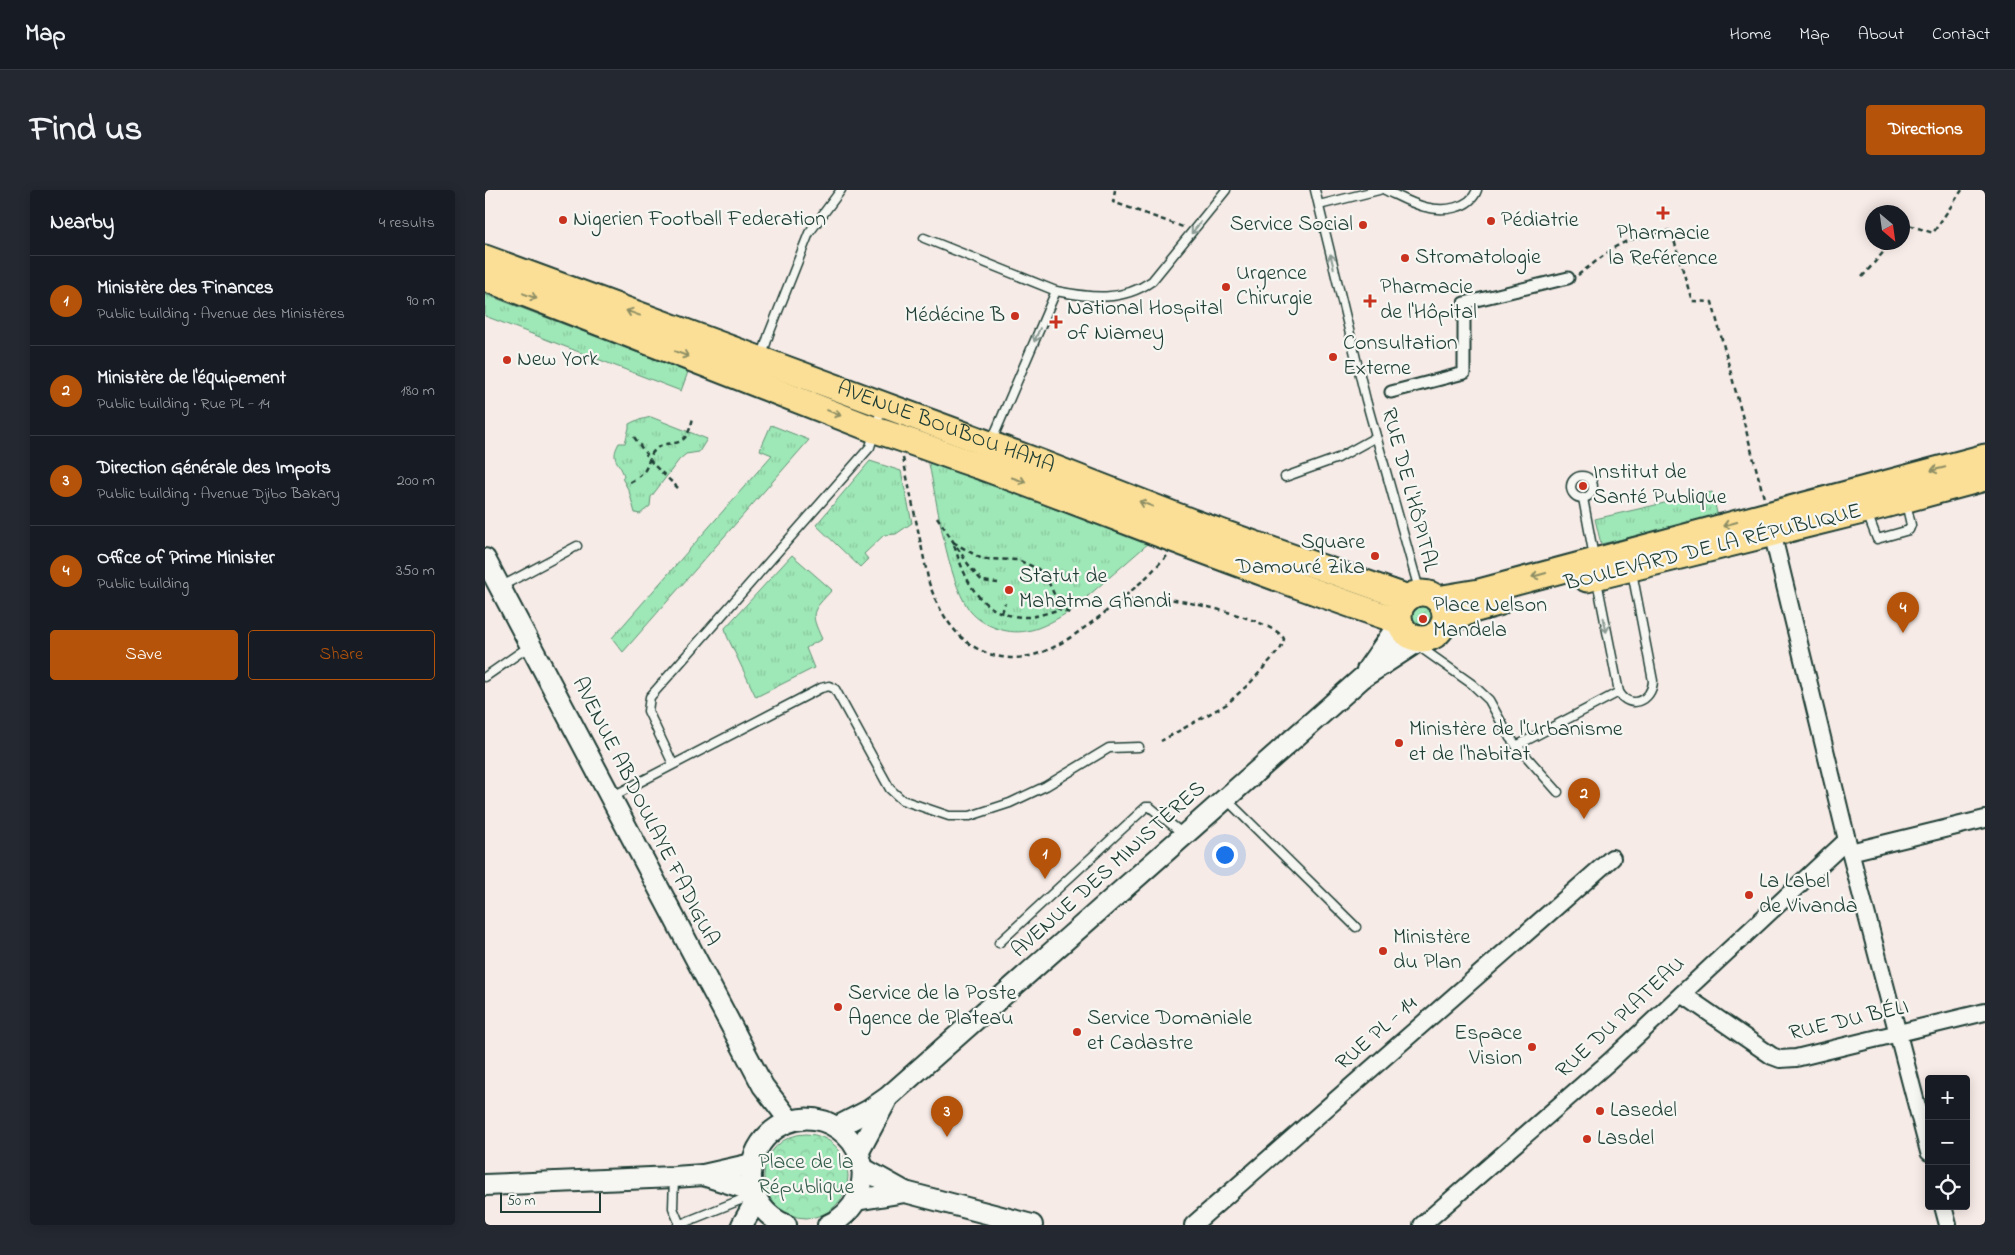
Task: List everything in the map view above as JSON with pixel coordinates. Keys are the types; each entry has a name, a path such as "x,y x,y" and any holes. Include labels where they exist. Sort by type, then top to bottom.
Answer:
{"main road":[{"name":"AVENUE BOUBOU HAMA","path":"485,258 756,369 875,430 920,444 986,456 1192,522 1413,607"},
{"name":"AVENUE BOUBOU HAMA","path":"485,278 756,369 883,405 986,456 1032,484 1183,542 1413,607"},
{"name":"BOULEVARD DE LA RÉPUBLIQUE","path":"1413,607 1629,560 1863,500 1903,489 1985,457"},
{"name":"BOULEVARD DE LA RÉPUBLIQUE","path":"1903,489 1985,478"},
{"name":"BOULEVARD DE LA RÉPUBLIQUE","path":"1443,625 1469,611 1595,568"},
{"path":"1441,604 1445,614 1443,625 1434,636 1418,642 1407,635 1413,607 1441,604"}],"street":[{"path":"1391,392 1464,373 1464,303 1568,278"},
{"path":"1770,524 1849,846 1925,1137"},
{"name":"AVENUE ABDOULAYE FADIGUA","path":"485,560 782,1125"},
{"name":"AVENUE DES MINISTÈRES","path":"1362,678 1413,607"},
{"name":"AVENUE DES MINISTÈRES","path":"837,1127 868,1111 888,1097 1362,678 1418,642"},
{"name":"RUE DU PLATEAU","path":"1422,1225 1609,1062 1682,994 1849,846 1985,818"},
{"name":"RUE PL - 14","path":"1193,1225 1612,858"},
{"name":"RUE DU BÉLI","path":"1682,994 1772,1056 1780,1059 1795,1058 1985,1012"},
{"name":"AVENUE DES MINISTÈRES","path":"860,1161 888,1097"},
{"path":"781,1224 766,1212 755,1195 751,1177 752,1164 760,1144 782,1125 809,1118 837,1127 850,1138 860,1161 862,1182 851,1212"},
{"path":"860,1161 905,1192 1031,1225"},
{"path":"485,1185 703,1175 752,1164"},
{"path":"703,1175 755,1195"},
{"path":"828,1225 851,1212 905,1192"},
{"path":"742,1225 755,1195"},
{"path":"1944,1210 1948,1225"}],"lane":[{"path":"756,369 809,233 841,190"},
{"path":"923,238 1056,291 1078,296 1120,296 1138,291 1152,281 1226,190"},
{"name":"RUE DE L'HÔPITAL","path":"1315,190 1376,437 1413,607"},
{"path":"1319,205 1379,190"},
{"path":"1385,190 1425,207 1448,209 1464,205 1475,197 1477,190"},
{"path":"986,456 1056,291"},
{"path":"673,764 648,710 650,697 870,447 883,405"},
{"path":"1285,477 1338,458 1376,437"},
{"path":"1863,500 1875,537 1909,530 1911,525 1903,489"},
{"path":"1583,498 1619,692 1623,699 1627,701 1638,701 1647,697 1653,691 1653,681 1629,560"},
{"path":"500,588 577,546"},
{"path":"1418,642 1472,684 1489,700 1510,738 1558,792"},
{"path":"485,677 531,645"},
{"path":"610,798 821,688 829,686 835,689 890,789 902,800 949,816 970,816 1009,802 1046,786 1109,748 1139,747"},
{"path":"1516,746 1619,692"},
{"path":"1225,799 1356,927"},
{"path":"999,943 1146,807 1150,807 1185,835"},
{"path":"674,1177 673,1208 679,1225 755,1195"}],"path":[{"path":"1115,190 1113,202 1194,231"},
{"path":"1910,225 1933,232 1962,190"},
{"path":"1568,278 1578,275 1615,247 1629,240 1671,230 1693,301 1712,302 1770,524"},
{"path":"1861,277 1886,250"},
{"path":"630,482 640,476 647,468 654,450 662,446 679,444 684,440 691,429 693,418"},
{"path":"634,436 649,459 678,488"},
{"path":"901,451 929,583 935,599 946,619 967,643 991,654 1024,657 1039,654 1068,640 1141,583 1183,542"},
{"path":"937,517 982,581 998,583"},
{"path":"953,542 982,559 1018,560 1038,569 1048,581 1061,609"},
{"path":"953,542 961,564 981,601 990,608 1002,613 1024,617 1061,609"},
{"path":"1023,594 1071,614"},
{"path":"1118,602 1161,598 1200,604 1257,622 1282,634 1285,639 1281,648 1251,682 1227,704 1161,741"},
{"path":"1002,613 1005,603"}],"green space":[{"path":"485,294 688,372 681,391 485,316"},
{"path":"651,417 707,439 699,452 686,454 679,460 651,497 650,506 640,514 635,513 615,454 619,443 625,443 629,424"},
{"path":"771,425 809,440 623,652 612,638 772,455 760,450"},
{"path":"933,460 1150,542 1072,610 1056,620 1038,628 1019,632 1002,630 986,624 968,608 954,578 929,464"},
{"path":"870,461 901,471 912,523 896,534 884,535 864,554 868,559 860,567 816,525"},
{"path":"1712,492 1718,517 1601,544 1595,519"},
{"path":"792,555 832,590 820,603 815,612 815,623 822,639 806,648 814,668 756,697 725,628"},
{"name":"Place Nelson Mandela","path":"1419,606 1427,606 1434,613 1434,621 1427,628 1419,628 1412,621 1412,613"},
{"name":"Place de la République","path":"806,1134 822,1137 836,1146 845,1160 848,1176 845,1192 836,1206 822,1215 806,1218 790,1215 776,1206 767,1192 764,1176 767,1160 776,1146 790,1137"}],"place":[{"name":"Pharmacie la Reférence","path":"1663,213"},
{"name":"Nigerien Football Federation","path":"563,220"},
{"name":"Pédiatrie","path":"1491,221"},
{"name":"Service Social","path":"1363,225"},
{"name":"Stromatologie","path":"1405,258"},
{"name":"Urgence Chirurgie","path":"1226,287"},
{"name":"Pharmacie de l'Hôpital","path":"1370,301"},
{"name":"Médécine B","path":"1015,316"},
{"name":"National Hospital of Niamey","path":"1056,322"},
{"name":"Consultation Externe","path":"1333,357"},
{"name":"New York","path":"507,360"},
{"name":"Institut de Santé Publique","path":"1583,486"},
{"name":"Square Damouré Zika","path":"1375,556"},
{"name":"Statut de Mahatma Ghandi","path":"1009,590"},
{"name":"Place Nelson Mandela","path":"1423,619"},
{"name":"Office of Prime Minister","path":"1903,633"},
{"name":"Ministère de l'Urbanisme et de l'habitat","path":"1399,743"},
{"name":"Ministère de l'équipement","path":"1584,819"},
{"name":"Ministère des Finances","path":"1045,879"},
{"name":"La Label de Vivanda","path":"1749,895"},
{"name":"Ministère du Plan","path":"1383,951"},
{"name":"Service de la Poste Agence de Plateau","path":"838,1007"},
{"name":"Service Domaniale et Cadastre","path":"1077,1032"},
{"name":"Espace Vision","path":"1532,1047"},
{"name":"Lasedel","path":"1600,1111"},
{"name":"Direction Générale des Impots","path":"947,1137"},
{"name":"Lasdel","path":"1587,1139"}]}
